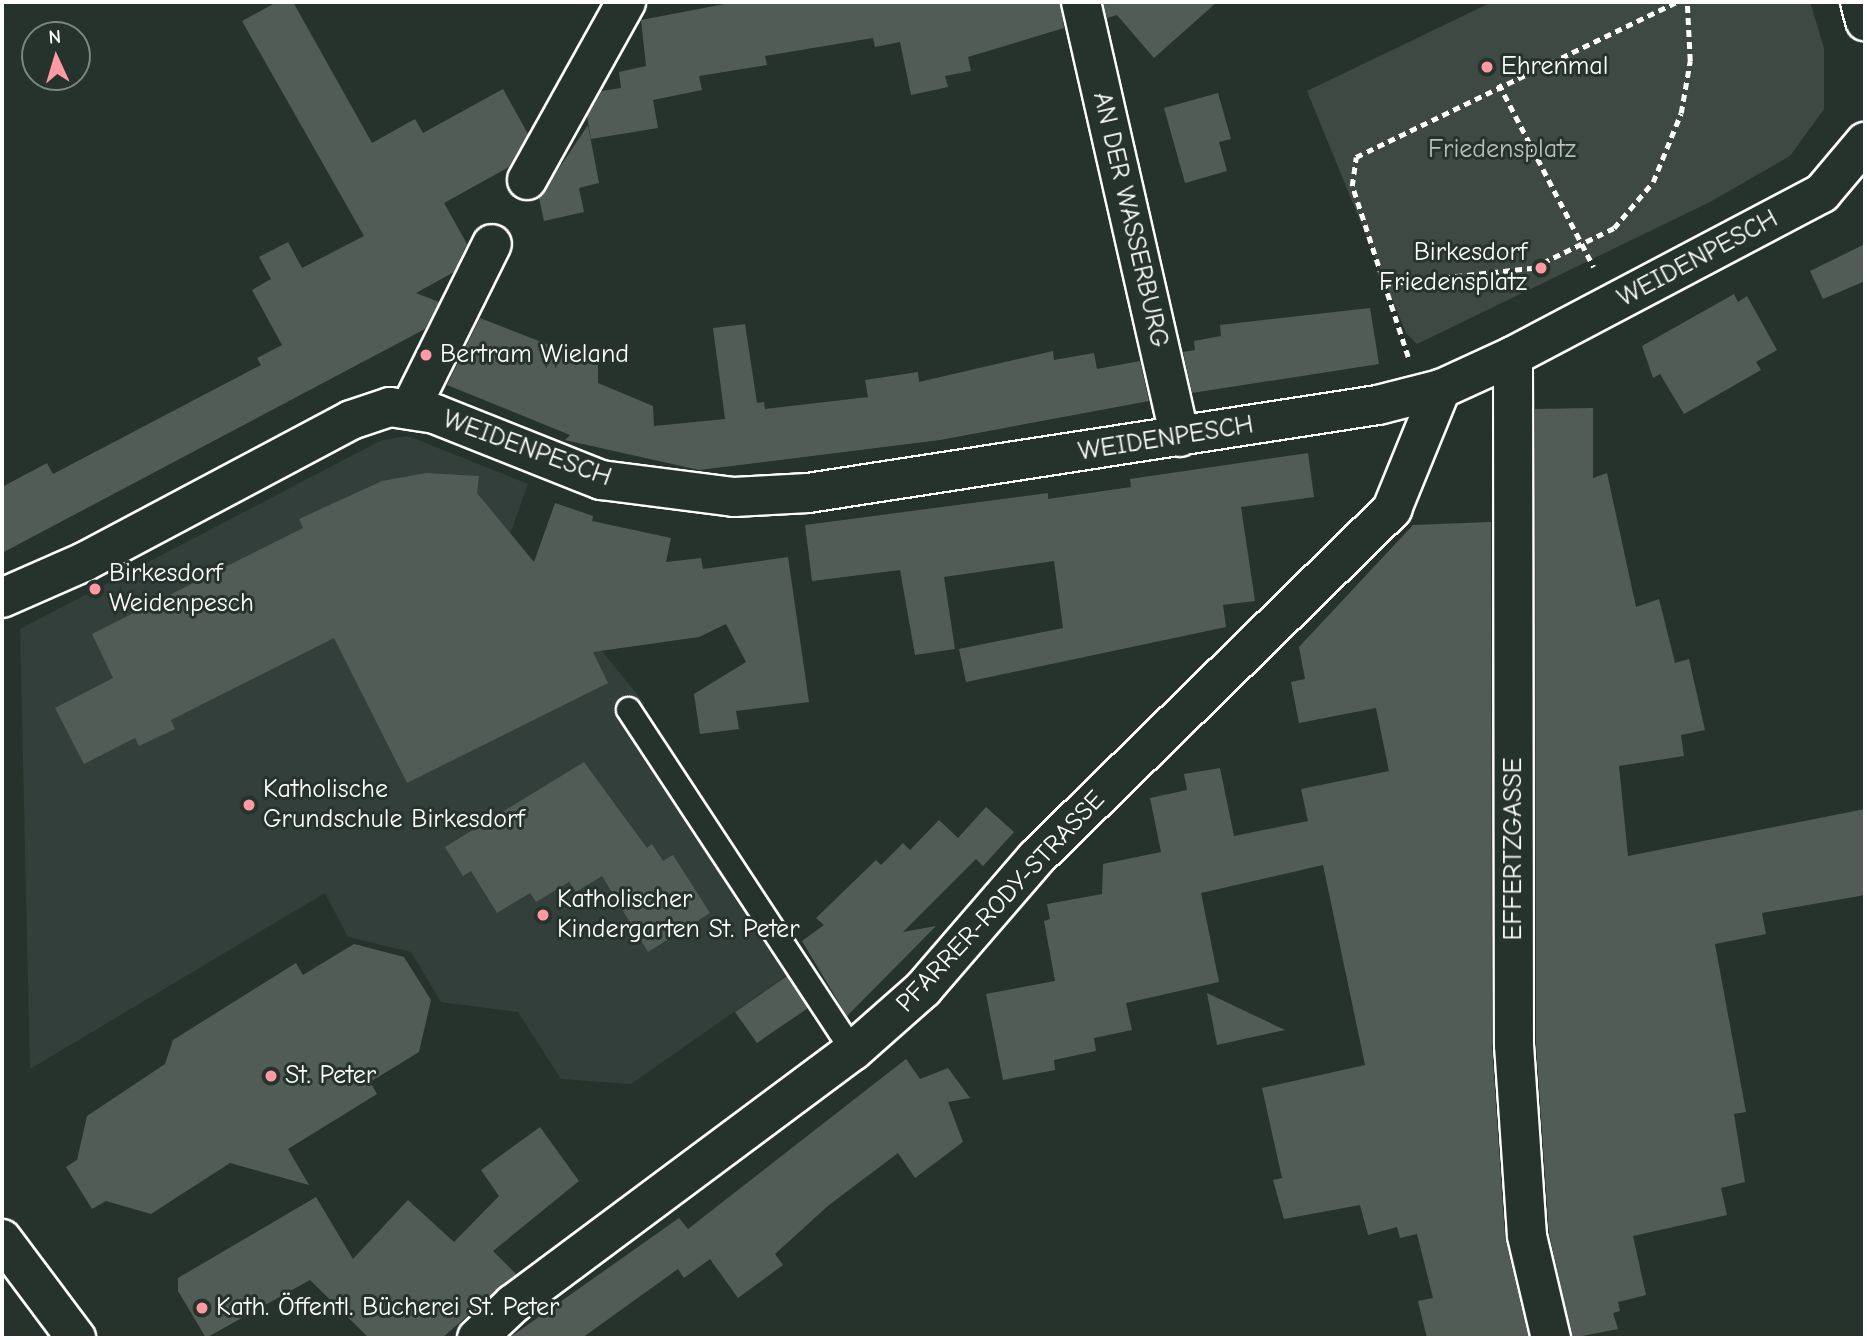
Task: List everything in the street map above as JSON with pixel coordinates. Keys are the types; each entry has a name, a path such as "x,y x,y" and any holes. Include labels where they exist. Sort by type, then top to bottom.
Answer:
{"street":[{"path":"527,180 626,2"},
{"name":"AN DER WASSERBURG","path":"1081,2 1180,437"},
{"path":"1860,2 1865,21"},
{"name":"WEIDENPESCH","path":"2,598 84,562 351,420 390,407 410,408 601,480 734,497 808,492 1180,437 1431,392 1513,356 1822,193 1865,142"},
{"name":"WEIDENPESCH","path":"410,408 492,244"},
{"name":"EFFERTZGASSE","path":"1513,356 1514,1045 1527,1236 1551,1338"},
{"name":"PFARRER-RODY-STRASSE","path":"477,1338 513,1304 853,1051 923,989 1036,858 1392,509 1431,392"},
{"path":"2,1239 76,1338"}],"lane":[{"path":"628,709 853,1051"}],"path":[{"path":"1431,392 1384,284 1352,186 1356,157 1499,84 1677,2"},
{"path":"1384,284 1532,268 1614,228 1653,182 1687,84 1687,2"},
{"path":"1499,84 1613,304"}],"shaded area":[{"name":"Katholische Grundschule Birkesdorf","path":"408,436 528,484 509,537 645,704 622,718 787,975 631,1084 561,1079 518,1012 441,1002 411,952 348,937 325,893 30,1069 20,629 382,440"}],"green space":[{"name":"Friedensplatz","path":"1492,2 1810,2 1824,48 1824,109 1790,156 1710,202 1417,344 1406,333 1307,91"}],"building":[{"path":"277,2 293,2 372,143 415,119 423,133 503,89 528,134 509,167 444,203 467,244 454,272 416,293 439,302 425,329 2,553 2,487 47,463 53,474 261,365 257,358 282,345 252,290 271,279 259,257 288,242 302,268 364,236 242,21"},
{"path":"735,2 1060,2 1064,28 968,57 971,71 945,76 948,87 911,95 900,42 875,47 873,38 765,56 767,65 699,76 702,90 653,100 658,128 591,139 587,116 602,91 621,88 619,72 646,66 641,20"},
{"path":"1103,2 1217,2 1154,58 1117,15 1107,18"},
{"path":"1218,93 1231,139 1219,142 1227,171 1185,183 1164,108"},
{"path":"588,125 599,183 579,188 584,212 544,221 539,198"},
{"path":"1865,244 1865,281 1823,299 1810,271"},
{"path":"1734,294 1738,302 1747,296 1777,350 1756,362 1761,370 1684,414 1660,374 1653,378 1642,346"},
{"path":"1370,308 1379,364 1192,393 1183,352 1195,350 1194,341 1221,336 1220,325"},
{"path":"480,318 598,364 598,383 653,406 654,426 725,419 713,328 745,324 757,403 764,402 765,409 868,397 865,380 918,372 919,382 1053,351 1054,360 1094,353 1097,369 1140,361 1149,401 940,440 699,470 565,440 570,435 447,385"},
{"path":"1593,408 1593,478 1607,473 1636,607 1659,599 1675,663 1689,659 1705,730 1681,735 1684,756 1619,766 1628,856 1865,809 1865,895 1762,913 1766,934 1715,944 1746,1112 1734,1114 1745,1182 1721,1188 1727,1215 1633,1236 1646,1295 1618,1302 1620,1311 1613,1313 1618,1329 1572,1338 1549,1233 1536,1044 1535,409"},
{"path":"1308,453 1314,497 1241,507 1255,601 1223,605 1226,627 966,682 959,649 1063,628 1054,561 944,577 955,649 915,655 900,570 812,581 805,525 1048,493 1048,499 1131,487 1130,479"},
{"path":"426,473 479,476 477,493 534,562 555,503 593,516 592,521 671,538 666,562 701,558 703,569 788,557 809,702 736,711 739,729 700,734 694,694 746,662 726,624 699,637 593,652 608,683 407,783 334,638 171,720 175,729 139,746 135,738 84,764 55,708 113,678 92,634 303,528 299,519 382,481"},
{"path":"1491,522 1492,1046 1505,1238 1529,1338 1427,1338 1418,1301 1433,1298 1417,1234 1400,1238 1397,1227 1368,1235 1360,1205 1284,1219 1273,1180 1282,1178 1262,1088 1365,1065 1323,865 1201,893 1219,982 1126,1003 1132,1030 1094,1038 1096,1051 1054,1060 1055,1070 1003,1080 986,994 1055,981 1044,921 1050,919 1047,904 1102,894 1103,864 1161,852 1150,798 1187,790 1184,774 1220,768 1234,836 1308,821 1301,789 1389,771 1376,708 1299,723 1291,682 1305,679 1299,647 1413,525"},
{"path":"584,762 647,848 652,844 663,861 673,855 710,913 648,952 602,876 576,892 569,882 536,902 530,893 497,913 471,871 463,876 445,847"},
{"path":"986,807 1014,832 983,866 976,859 903,932 936,926 847,1016 802,941 824,925 816,918 876,860 881,865 903,843 910,850 939,820 958,838"},
{"name":"St. Peter","path":"354,944 404,957 431,1000 419,1052 370,1082 377,1094 288,1149 309,1185 230,1163 151,1214 106,1201 92,1209 66,1167 77,1160 87,1116 165,1064 173,1040 296,963 303,975"},
{"path":"787,976 808,1008 757,1043 735,1012"},
{"path":"1207,993 1285,1030 1217,1045"},
{"path":"906,1059 920,1079 948,1068 970,1098 948,1102 963,1142 915,1178 898,1153 829,1205 775,1254 783,1265 738,1298 710,1259 684,1278 678,1269 582,1338 509,1338 679,1218 688,1229"},
{"path":"540,1127 579,1181 493,1251 516,1274 442,1338 369,1338 310,1280 206,1338 178,1291 178,1278 316,1197 353,1259 408,1200 454,1242 499,1196 481,1170"}],"place":[{"name":"Ehrenmal","path":"1487,67"},
{"name":"Birkesdorf Friedensplatz","path":"1541,268"},
{"name":"Bertram Wieland","path":"426,355"},
{"name":"Birkesdorf Weidenpesch","path":"95,589"},
{"name":"Katholische Grundschule Birkesdorf","path":"249,805"},
{"name":"Katholischer Kindergarten St. Peter","path":"543,915"},
{"name":"St. Peter","path":"271,1076"},
{"name":"Kath. Öffentl. Bücherei St. Peter","path":"202,1308"}]}
